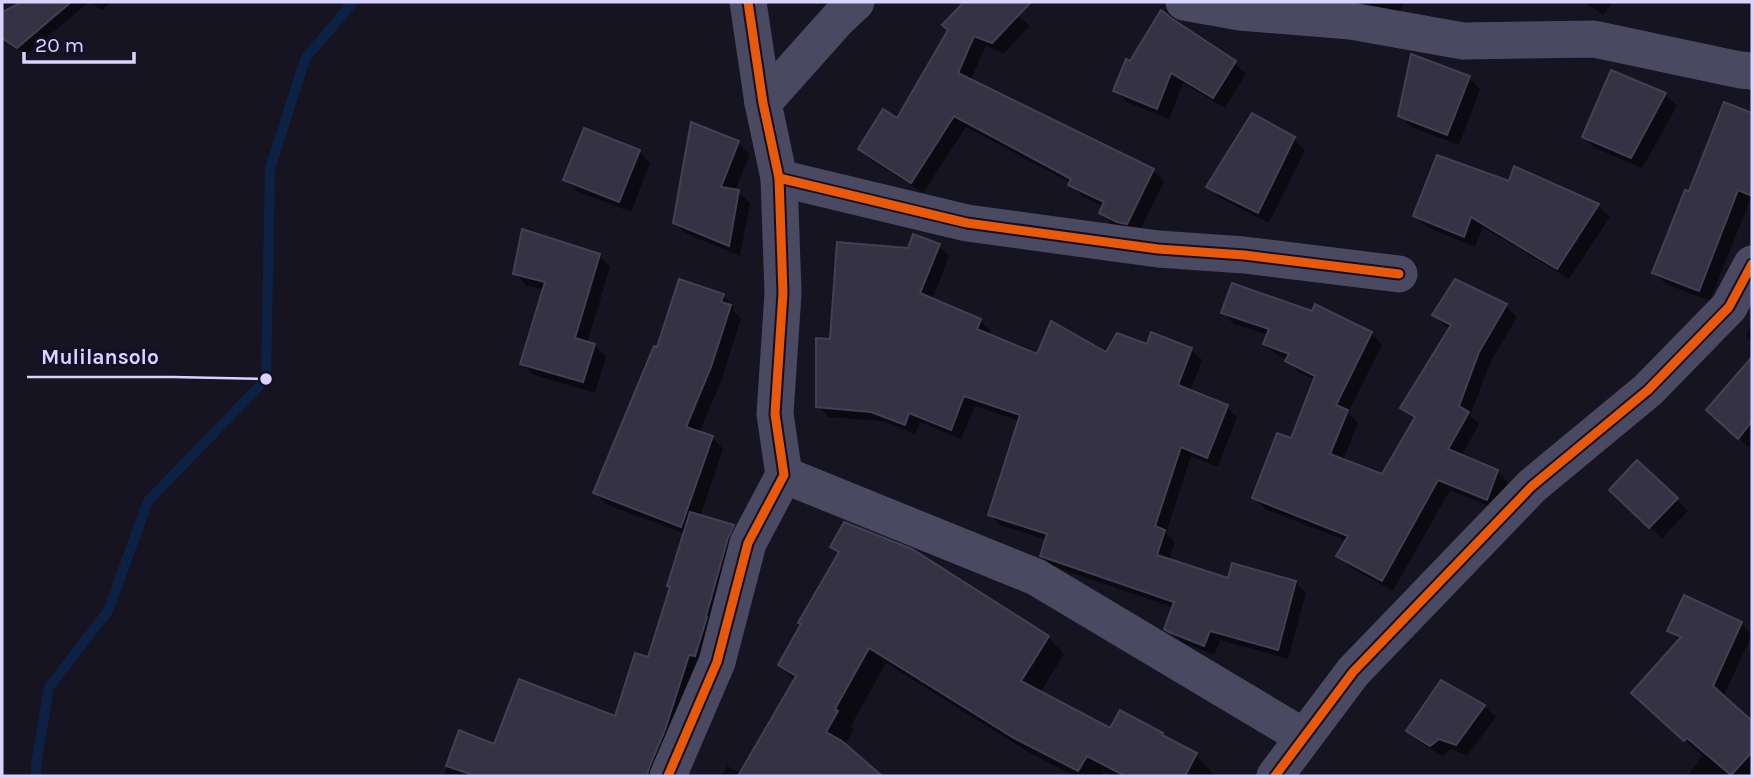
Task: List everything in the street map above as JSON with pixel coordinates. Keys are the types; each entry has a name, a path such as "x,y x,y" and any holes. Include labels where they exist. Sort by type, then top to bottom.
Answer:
{"street":[{"path":"668,776 717,662 748,543 784,475 775,414 783,293 779,178 763,103 748,2"},
{"path":"763,103 856,2"},
{"path":"1184,2 1240,12 1351,21 1462,41 1594,39 1740,71 1752,71"},
{"path":"779,178 967,223 1158,249 1244,255 1399,274"},
{"path":"1275,776 1353,672 1532,486 1648,390 1729,307 1752,264"},
{"path":"784,475 1036,577 1304,737"}],"building":[{"path":"22,2 71,2 17,48 2,38 2,12"},
{"path":"964,2 1031,2 992,43 974,36 958,73 1154,169 1127,224 1099,213 1104,202 1068,185 1071,179 954,116 911,183 858,149 883,109 897,118 948,30 942,25"},
{"path":"1161,10 1236,61 1213,98 1171,73 1157,109 1113,91 1126,59 1130,61"},
{"path":"1411,54 1470,76 1447,135 1398,116"},
{"path":"1611,70 1666,93 1631,158 1582,137"},
{"path":"1724,102 1752,113 1752,196 1738,190 1699,291 1652,273 1685,190 1689,191"},
{"path":"1252,113 1295,137 1258,213 1206,187"},
{"path":"691,122 739,141 721,187 739,190 729,246 673,223"},
{"path":"584,128 640,150 619,202 563,180"},
{"path":"1437,155 1509,181 1514,166 1599,204 1557,269 1471,217 1464,237 1413,216"},
{"path":"522,229 600,254 575,338 595,344 583,382 520,364 545,282 513,274"},
{"path":"913,234 940,244 920,293 981,319 977,329 1037,354 1051,321 1106,352 1117,333 1147,344 1151,332 1192,348 1178,385 1228,405 1207,458 1181,447 1155,526 1165,530 1157,555 1228,578 1232,563 1296,581 1278,650 1210,631 1204,646 1169,632 1164,629 1174,602 1040,556 1047,534 988,515 1020,415 964,396 951,430 909,413 905,425 871,412 816,407 816,338 830,339 837,242 908,248"},
{"path":"679,279 724,294 721,302 731,305 711,367 686,427 713,436 681,527 593,493 654,346 657,347"},
{"path":"1455,279 1507,304 1479,352 1459,406 1469,412 1448,449 1498,470 1487,500 1438,480 1382,581 1336,556 1348,536 1252,498 1277,433 1291,438 1315,376 1285,361 1289,354 1263,344 1269,329 1221,313 1232,283 1312,311 1315,304 1372,332 1336,405 1348,410 1330,454 1382,474 1415,417 1400,408 1451,325 1432,315"},
{"path":"1752,357 1752,421 1738,439 1706,410"},
{"path":"1637,460 1678,498 1649,528 1609,490"},
{"path":"690,512 734,525 695,656 689,655 647,776 476,776 446,766 459,730 494,744 519,679 615,716 635,653 648,657"},
{"path":"844,522 912,549 1049,636 1021,681 1110,728 1120,710 1163,733 1162,735 1197,753 1185,776 1125,776 1087,756 1078,771 1012,737 869,648 835,709 838,711 826,732 842,741 882,776 738,776 796,676 778,665 801,624 798,623 839,552 830,547"},
{"path":"1684,595 1742,622 1713,686 1752,721 1752,752 1731,775 1687,738 1684,741 1631,693 1681,637 1667,631"},
{"path":"1441,680 1485,705 1456,745 1439,739 1430,746 1406,731"}],"waterway":[{"path":"36,776 49,687 108,611 148,501 266,379 270,169 305,59 353,2"}],"cycle path":[{"path":"668,776 717,662 748,543 784,475 775,414 783,293 779,178 763,103 748,2"},
{"path":"779,178 967,223 1158,249 1244,255 1399,274"},
{"path":"1275,776 1353,672 1532,486 1648,390 1729,307 1752,264"}],"place":[{"name":"Mulilansolo","path":"266,379"}]}
